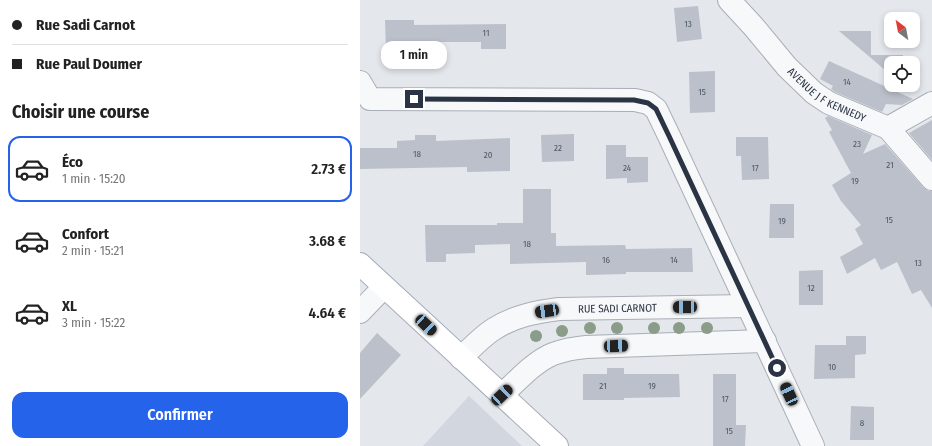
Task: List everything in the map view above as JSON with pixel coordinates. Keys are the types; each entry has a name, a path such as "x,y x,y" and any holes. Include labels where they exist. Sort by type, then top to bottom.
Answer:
{"main road":[{"path":"360,264 557,446"}],"street":[{"name":"AVENUE J F KENNEDY","path":"729,0 787,67 814,93 830,103 888,128 932,179"},
{"path":"363,93 634,100 648,103 656,109 813,446"},
{"path":"888,128 932,104"},
{"path":"362,308 384,287"},
{"name":"RUE SADI CARNOT","path":"461,358 493,329 514,318 535,312 559,309 748,306"},
{"path":"502,395 538,362 552,354 570,349 586,347 765,341"}],"shaded area":[{"path":"469,396 522,446 423,446"}],"building":[{"path":"698,6 702,39 677,42 674,8"},
{"path":"385,20 414,20 414,25 506,24 506,49 481,49 481,42 436,42 436,51 386,51"},
{"path":"839,31 871,31 871,55 903,55 884,56 884,69"},
{"path":"829,61 884,86 884,92 898,92 913,99 902,105 886,104 882,112 835,92 831,89 833,86 820,79"},
{"path":"715,71 715,112 690,113 689,72"},
{"path":"828,116 872,135 863,154 885,144 923,187 928,191 932,191 932,308 921,290 912,294 897,262 881,270 875,258 847,274 840,257 863,244 855,229 861,225 841,201 832,185 851,173 829,132 832,130 825,118"},
{"path":"932,120 932,160 909,133"},
{"path":"574,134 574,161 542,162 541,135"},
{"path":"415,135 436,135 436,141 510,138 510,171 467,172 467,167 360,169 360,148 397,148 397,141 415,140"},
{"path":"736,137 768,137 769,179 742,180 741,156 736,156"},
{"path":"606,145 626,145 626,157 648,157 648,182 627,183 627,178 606,179"},
{"path":"523,189 551,189 551,233 556,233 556,246 625,245 626,249 692,248 693,272 626,272 626,274 586,275 586,262 510,264 510,244 475,245 475,253 446,254 446,262 426,262 425,225 497,225 497,223 523,223"},
{"path":"770,204 794,204 794,238 769,238"},
{"path":"823,270 823,305 799,305 799,271"},
{"path":"377,333 401,355 360,399 360,353"},
{"path":"846,336 866,336 866,354 855,355 855,378 814,379 815,345 846,345"},
{"path":"607,368 624,368 624,374 679,374 680,397 624,398 624,400 583,400 583,374 607,374"},
{"path":"713,374 736,374 736,425 746,425 745,446 713,446"},
{"path":"851,406 874,407 874,440 850,440"}],"route":[{"path":"414,99 634,100 648,103 656,109 777,368"}]}
